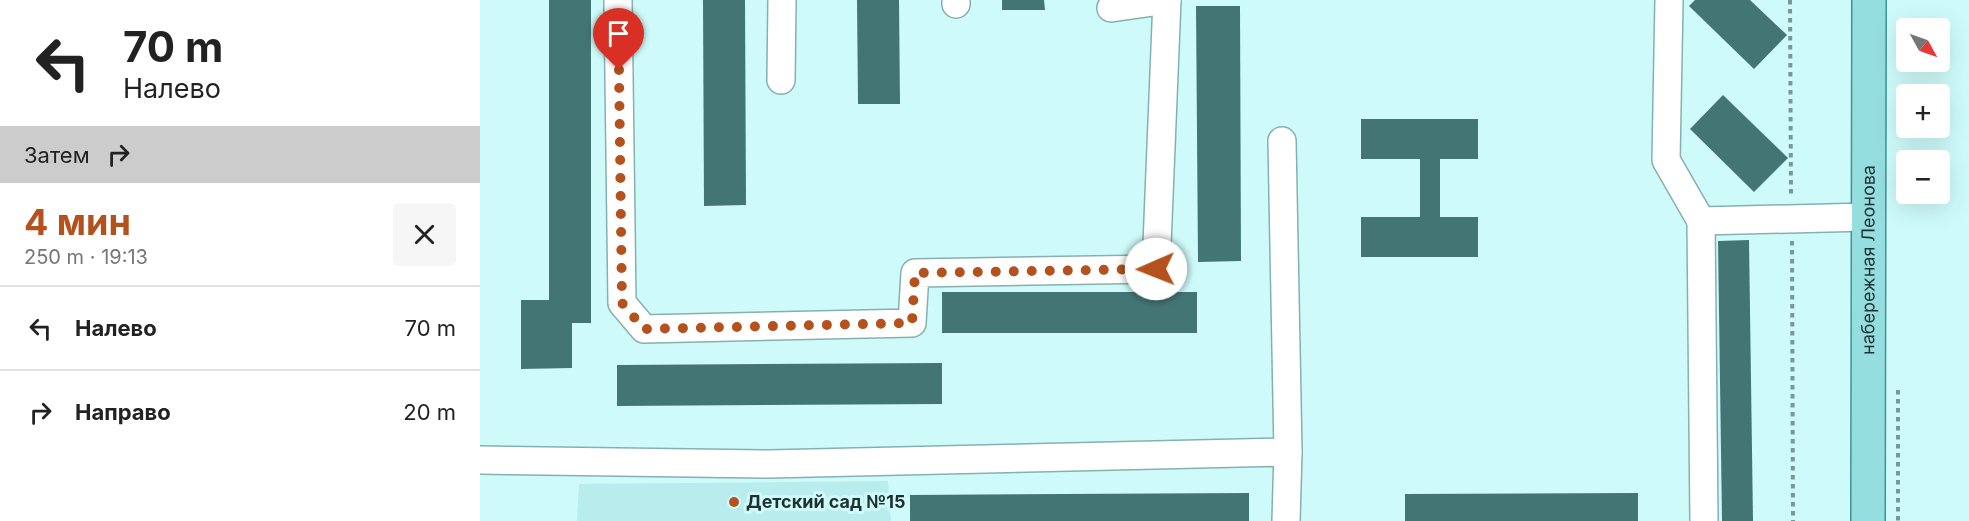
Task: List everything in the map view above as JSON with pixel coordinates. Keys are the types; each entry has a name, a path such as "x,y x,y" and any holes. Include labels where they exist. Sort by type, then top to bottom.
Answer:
{"main road":[{"name":"набережная Леонова","path":"1868,521 1869,0"}],"lane":[{"path":"618,0 622,303 644,329 912,323 915,273 1156,269 1167,0 1111,8"},
{"path":"781,80 782,0"},
{"path":"1670,0 1666,160 1701,221 1704,521"},
{"path":"1282,141 1288,452 1286,521"},
{"path":"1701,221 1868,217"},
{"path":"480,460 769,464 1288,452"}],"path":[{"path":"1790,0 1793,521"}],"shaded area":[{"name":"Детский сад №15","path":"888,481 891,521 577,521 579,484"}],"building":[{"path":"549,0 591,0 591,323 572,323 572,368 521,369 521,300 549,300"},
{"path":"703,0 745,0 746,205 704,206"},
{"path":"857,0 899,0 900,104 858,104"},
{"path":"1002,0 1044,0 1045,10 1002,10"},
{"path":"1695,0 1750,0 1787,35 1754,69 1689,6"},
{"path":"1196,6 1240,6 1241,261 1198,262"},
{"path":"1723,95 1788,158 1754,192 1690,129"},
{"path":"1361,119 1478,119 1478,159 1440,159 1440,217 1478,217 1478,257 1361,257 1361,217 1420,217 1420,159 1361,159"},
{"path":"1749,240 1753,521 1722,521 1718,241"},
{"path":"942,292 1197,292 1197,333 942,333"},
{"path":"942,363 942,404 617,406 617,365"},
{"path":"1249,493 1249,521 910,521 910,495"},
{"path":"1638,493 1638,521 1405,521 1405,494"}],"place":[{"name":"Детский сад №15","path":"734,502"}],"route":[{"path":"619,70 622,303 644,329 912,323 915,273 1156,269"}]}
